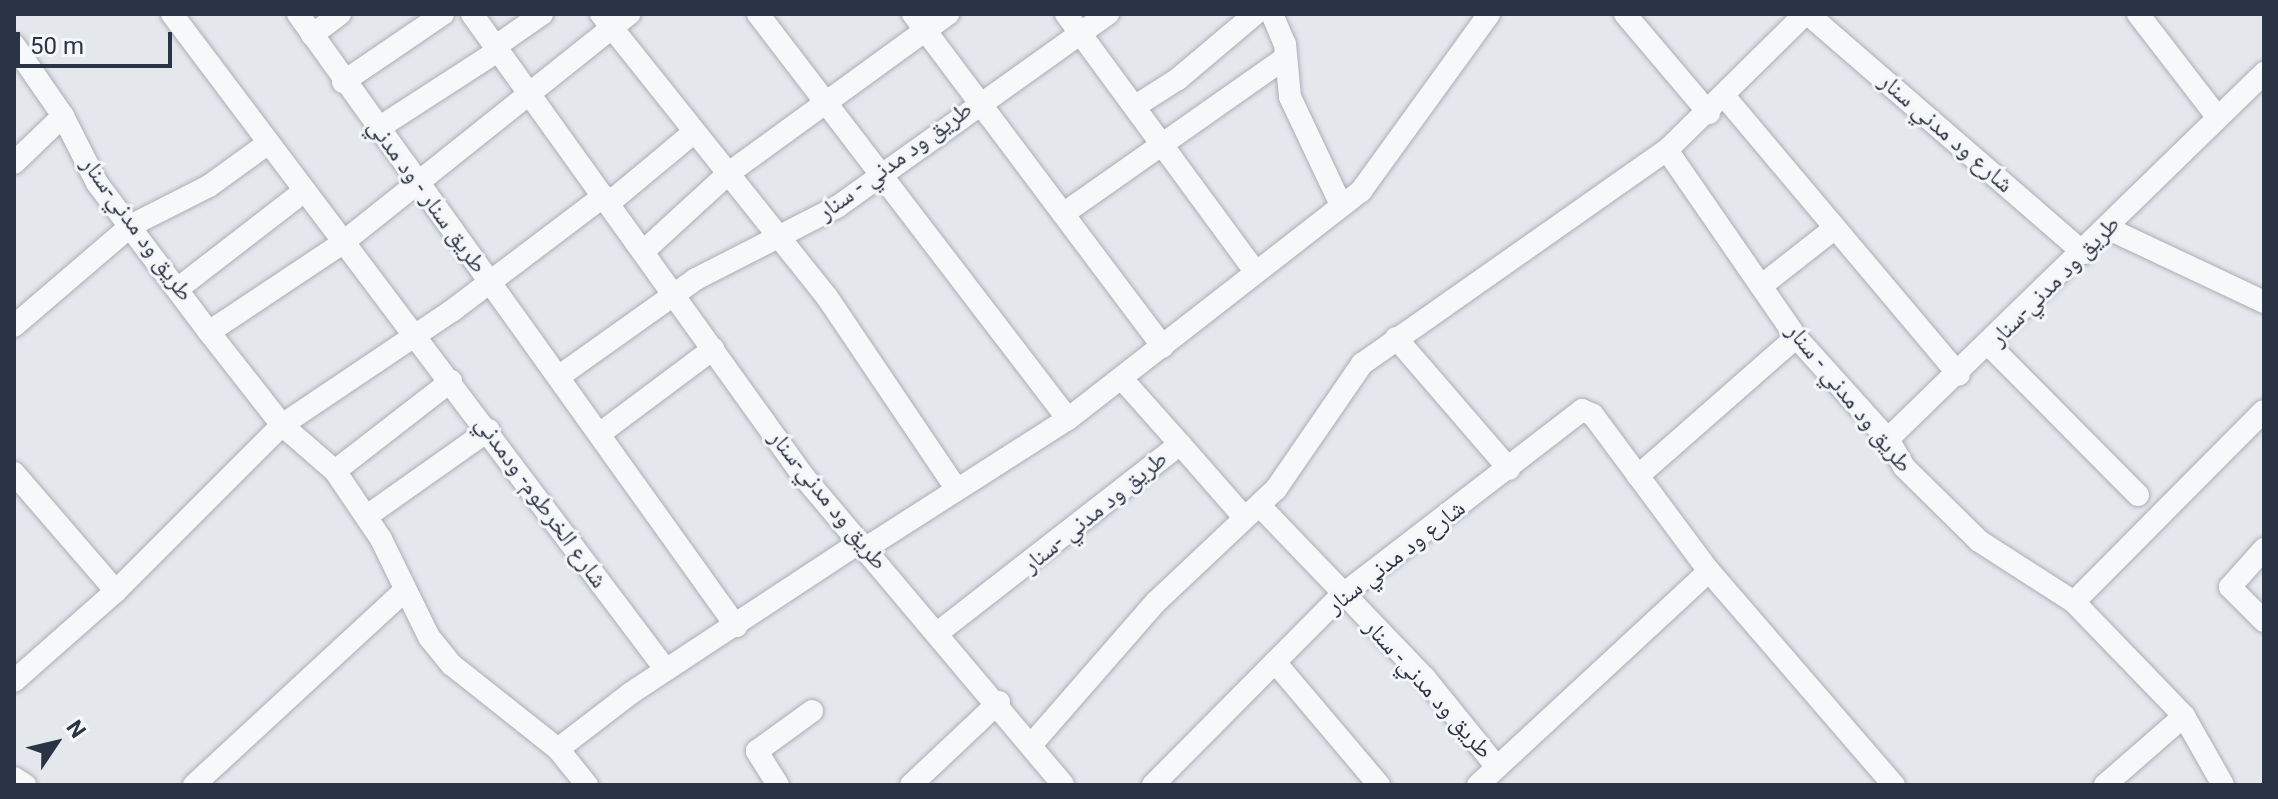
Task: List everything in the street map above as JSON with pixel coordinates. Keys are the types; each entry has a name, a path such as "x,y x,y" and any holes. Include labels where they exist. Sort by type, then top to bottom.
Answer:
{"street":[{"name":"شارع الخرطوم- ودمدني","path":"172,14 341,244 417,334 666,670"},
{"name":"طريق سنار - ود مدني","path":"298,14 377,129 602,432 736,626"},
{"path":"312,35 340,14"},
{"path":"343,82 443,14"},
{"name":"طريق ود مدني-سنار","path":"472,14 530,98 646,249 713,349 863,545 940,631 1063,785"},
{"path":"377,129 542,14"},
{"path":"758,14 1068,419"},
{"path":"646,249 729,173 827,106 919,22 948,14"},
{"path":"1066,14 1137,105 1255,271"},
{"name":"طريق ود مدني - سنار","path":"675,296 696,279 780,240 883,174 978,101 1108,14"},
{"path":"1137,105 1178,79 1255,14"},
{"path":"1272,14 1285,58 1290,97 1341,205"},
{"path":"558,749 666,670 1068,419 1123,380 1255,271 1377,177 1489,14"},
{"path":"1625,14 1835,228 1959,375"},
{"path":"1032,744 1156,602 1251,511 1362,364 1667,150 1717,105 1806,14"},
{"name":"شارع ود مدني سنار","path":"1806,14 2084,253"},
{"path":"2138,14 2215,114"},
{"path":"209,332 341,244 530,98 614,18 693,133 729,173 866,351 955,487"},
{"path":"919,22 1163,347"},
{"name":"طريق ود مدني-سنار","path":"14,45 63,116 97,183 180,287 209,332 282,425 335,471 367,516 405,590"},
{"path":"1063,214 1285,58"},
{"name":"طريق ود مدني-سنار","path":"1888,439 1990,346 2109,229 2215,114 2264,73"},
{"path":"14,163 63,116"},
{"path":"14,681 116,591 282,425 491,283 693,133"},
{"path":"14,326 132,225 209,186 267,144"},
{"name":"طريق ود مدني - سنار","path":"1667,150 1796,337 1888,439 1904,467 1954,520 2074,602 2184,716 2223,785"},
{"path":"180,287 303,192"},
{"path":"1761,286 1835,228"},
{"path":"2109,229 2264,302"},
{"path":"561,375 675,296"},
{"path":"1796,337 1638,476 1709,571 1894,785"},
{"path":"1396,338 1509,469"},
{"path":"1990,346 2138,495"},
{"path":"602,432 713,349"},
{"name":"طريق ود مدني -سنار","path":"940,631 1180,444 1123,380"},
{"path":"335,471 451,381"},
{"name":"شارع ود مدني سنار","path":"1153,785 1342,595 1582,410 1593,415 1638,476"},
{"path":"2074,602 2264,411"},
{"path":"367,516 489,430"},
{"path":"1180,444 1251,511"},
{"path":"14,473 116,591"},
{"name":"طريق ود مدني- سنار","path":"1251,511 1424,677 1497,767"},
{"path":"2264,549 2230,587 2264,621"},
{"path":"1478,785 1709,571"},
{"path":"194,785 405,590 429,637 452,665 558,749 587,785"},
{"path":"1275,662 1379,785"},
{"path":"911,785 999,702"},
{"path":"778,785 757,751 812,711"},
{"path":"2105,785 2184,716"},
{"path":"14,778 25,785"}]}
